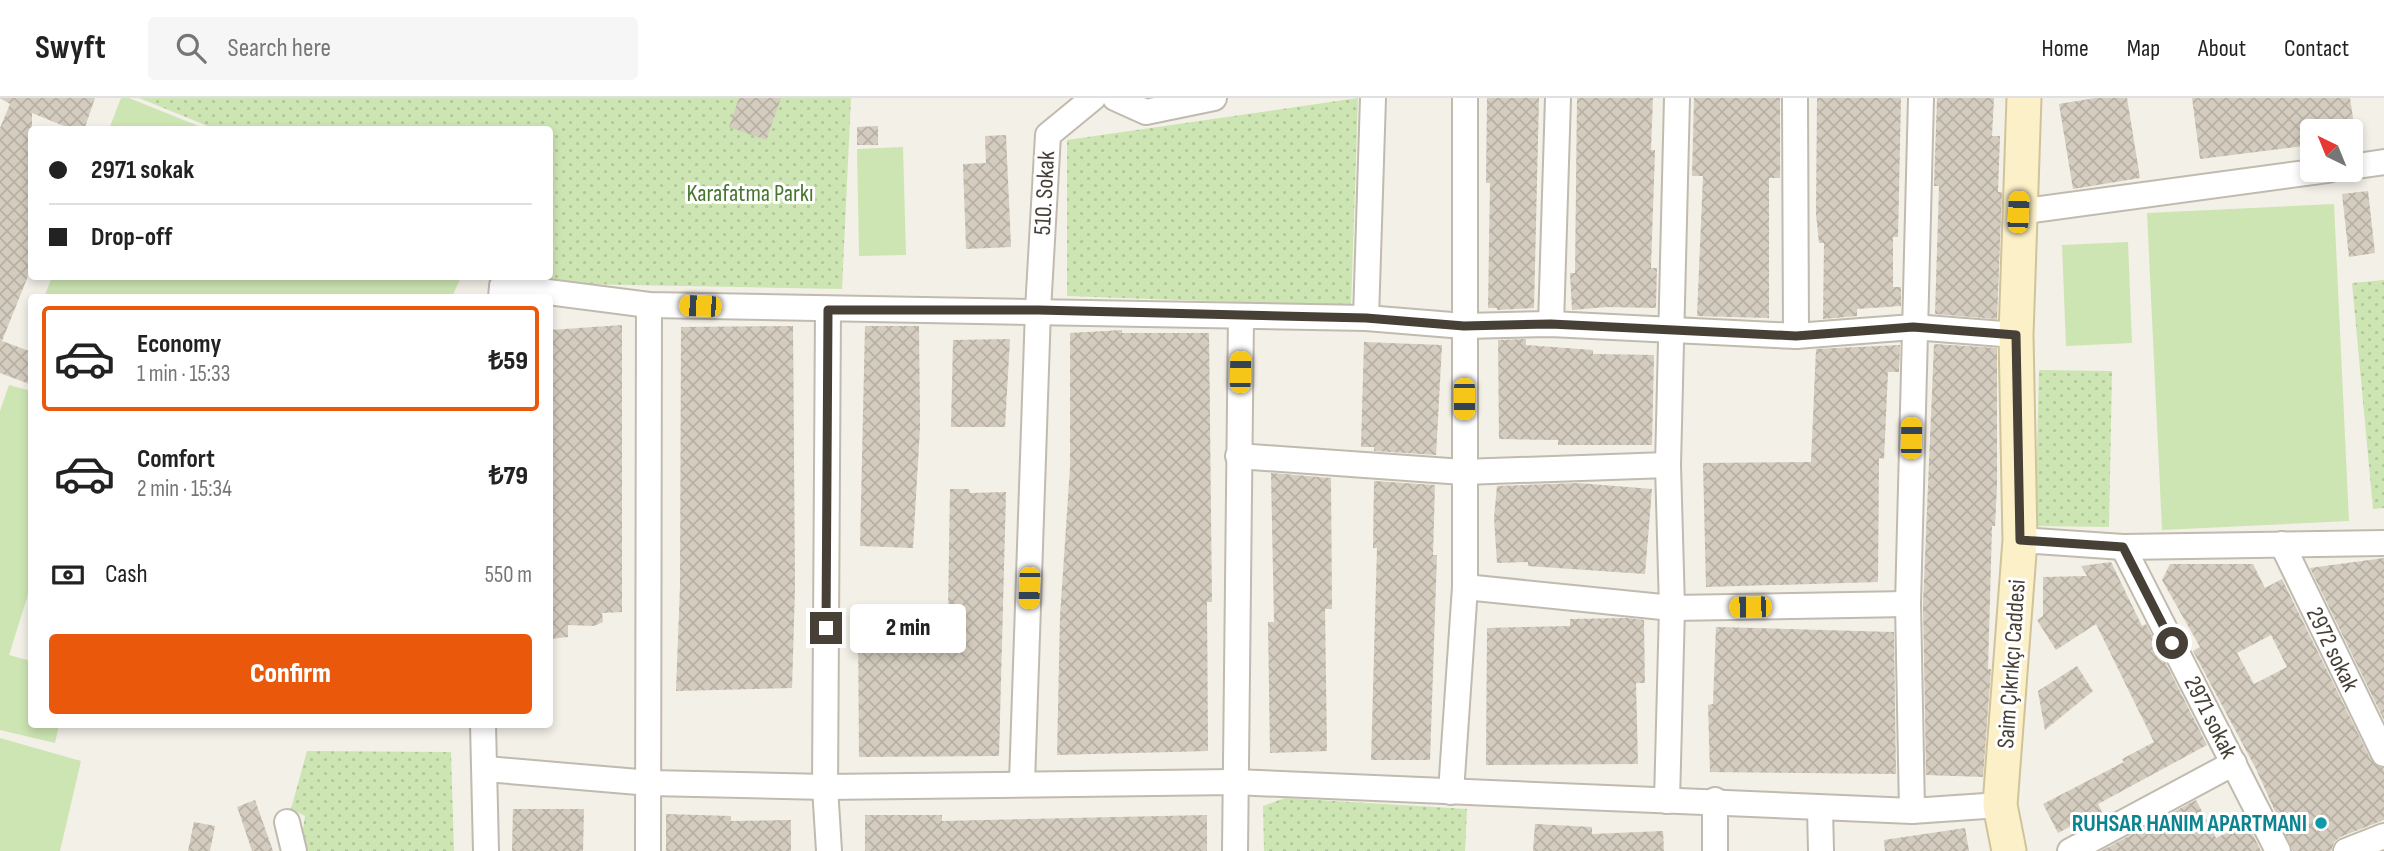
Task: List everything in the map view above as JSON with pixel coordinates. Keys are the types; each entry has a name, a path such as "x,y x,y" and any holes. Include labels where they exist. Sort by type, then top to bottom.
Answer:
{"main road":[{"name":"Saim Çıkrıkçı Caddesi","path":"2009,851 2000,806 2020,540 2016,335 2018,212 2024,98"}],"street":[{"name":"510. Sokak","path":"1022,783 1038,310 1048,135 1093,98"},
{"path":"1115,98 1146,112 1214,98"},
{"path":"1366,318 1373,98"},
{"path":"1451,792 1465,587 1465,98"},
{"path":"1551,324 1558,98"},
{"path":"1667,801 1672,608 1668,465 1677,98"},
{"path":"1795,98 1796,336"},
{"path":"1912,811 1908,604 1913,327 1921,98"},
{"path":"2363,165 2384,162"},
{"path":"2018,212 2300,174"},
{"path":"502,294 502,286 649,305 1366,318 1464,326 1551,324 1796,336 1913,327 2016,335"},
{"path":"648,851 649,305"},
{"path":"828,310 825,788 829,851"},
{"path":"1235,851 1241,317"},
{"path":"1238,456 1463,472 1668,465"},
{"path":"2020,540 2123,547 2384,543"},
{"name":"2972 sokak","path":"2282,544 2384,754"},
{"name":"2971 sokak","path":"2123,547 2278,851"},
{"path":"1465,587 1672,608 1908,604"},
{"path":"482,728 486,769 486,851"},
{"path":"2070,851 2234,763"},
{"path":"486,769 650,783 825,788 1022,783 1234,782 1667,801 1715,800 1820,808 1912,811 2000,806"},
{"path":"1715,800 1715,851"},
{"path":"1820,808 1821,851"},
{"path":"287,822 294,851"},
{"path":"2346,851 2384,836"}],"green space":[{"path":"121,98 129,98 199,126 110,126"},
{"name":"Karafatma Parkı","path":"139,98 851,98 842,289 523,283 524,280 553,280 553,126 208,126"},
{"path":"1358,98 1351,306 1067,296 1067,140"},
{"path":"903,147 906,255 859,256 857,149"},
{"path":"2334,204 2349,521 2162,530 2147,213"},
{"path":"2128,242 2132,343 2066,346 2062,245"},
{"path":"50,280 460,280 453,294 45,294"},
{"path":"2384,280 2384,508 2373,509 2352,283"},
{"path":"2039,370 2112,371 2109,527 2035,526"},
{"path":"9,385 28,390 28,595 9,655 28,660 28,728 58,728 55,743 0,730 0,411"},
{"path":"0,738 81,761 60,851 0,851"},
{"path":"307,751 451,752 454,851 304,851 301,843 305,816 291,809"},
{"path":"1285,798 1467,809 1465,851 1264,851 1263,806"}],"building":[{"path":"0,98 95,98 85,126 64,126 32,113 32,126 28,126 28,276 2,341 28,351 28,384 0,373 0,128 10,104"},
{"path":"739,98 781,98 766,140 729,127"},
{"path":"1487,98 1539,98 1534,308 1488,308 1490,183 1486,183"},
{"path":"1577,98 1653,98 1651,150 1655,150 1651,268 1657,268 1656,308 1607,307 1572,310 1570,273 1575,273"},
{"path":"1694,98 1780,98 1780,178 1769,178 1769,318 1697,316 1703,176 1692,176"},
{"path":"1817,98 1901,98 1898,237 1893,237 1893,287 1901,287 1901,306 1857,309 1857,316 1823,319 1824,243 1819,243 1816,214"},
{"path":"1937,98 1994,98 1992,136 2000,136 1998,192 2002,192 1997,319 1935,314 1939,186 1934,186"},
{"path":"2095,98 2127,98 2140,178 2073,189 2059,104"},
{"path":"2192,98 2350,98 2353,119 2300,119 2300,146 2200,159"},
{"path":"878,126 878,145 857,145 857,127"},
{"path":"1006,135 1011,247 966,249 963,164 986,163 985,136"},
{"path":"2368,191 2375,253 2349,257 2342,194"},
{"path":"622,325 622,612 602,613 603,622 594,626 568,625 568,637 553,639 553,330"},
{"path":"793,326 795,587 792,688 676,691 680,586 681,327"},
{"path":"865,326 919,326 920,428 913,548 860,546"},
{"path":"1122,330 1122,333 1209,333 1212,602 1207,602 1208,751 1057,755 1060,616 1070,468 1070,333"},
{"path":"1010,339 1005,427 951,427 953,340"},
{"path":"1526,339 1526,345 1593,350 1593,354 1654,355 1652,445 1558,445 1558,440 1499,439 1498,340"},
{"path":"1364,342 1442,345 1436,455 1374,451 1374,447 1361,447"},
{"path":"1934,344 1997,348 1997,486 1995,526 1992,526 1988,669 1991,669 1983,777 1926,775 1923,604"},
{"path":"1900,345 1899,372 1888,372 1884,459 1879,458 1878,582 1706,587 1703,463 1811,462 1816,349"},
{"path":"1271,473 1331,478 1332,609 1325,609 1327,751 1270,753 1268,622 1274,622"},
{"path":"1374,481 1435,485 1433,555 1437,555 1430,760 1371,760 1377,548 1373,548"},
{"path":"1578,483 1652,489 1645,574 1528,566 1528,562 1497,563 1494,518 1497,486"},
{"path":"950,489 969,489 970,493 1006,492 999,756 859,757 858,612 948,613"},
{"path":"2384,558 2384,720 2310,568"},
{"path":"2111,562 2142,626 2146,624 2207,745 2098,804 2104,816 2078,830 2075,824 2058,833 2043,804 2124,762 2122,759 2154,742 2096,624 2056,650 2037,620 2043,616 2043,577 2087,576 2081,566"},
{"path":"2170,564 2253,564 2265,588 2282,579 2371,760 2384,769 2384,820 2340,837 2334,842 2331,851 2293,851 2256,769 2193,651 2200,647 2162,580","holes":["2271,635 2287,667 2254,684 2237,653"]},
{"path":"1570,619 1644,620 1645,683 1636,683 1638,764 1486,765 1487,628 1570,626"},
{"path":"1716,627 1894,632 1896,774 1710,772 1708,705 1713,704"},
{"path":"2077,666 2093,691 2045,730 2038,691"},
{"path":"255,800 273,851 252,851 237,807"},
{"path":"2196,800 2216,838 2247,823 2261,851 2101,851"},
{"path":"513,809 584,809 583,851 512,851"},
{"path":"666,814 731,816 731,821 791,820 791,851 666,851"},
{"path":"865,815 942,815 942,821 1207,815 1207,851 865,851"},
{"path":"194,822 215,826 210,851 188,851"},
{"path":"1535,824 1592,827 1592,834 1663,831 1664,851 1533,851"},
{"path":"1965,828 1969,851 1885,851 1884,840"}],"place":[{"name":"RUHSAR HANIM APARTMANI","path":"2321,823"}],"route":[{"path":"826,628 828,310 1038,310 1366,318 1464,326 1551,324 1673,328 1796,336 1913,327 2016,335 2020,540 2123,547 2172,643"}]}
